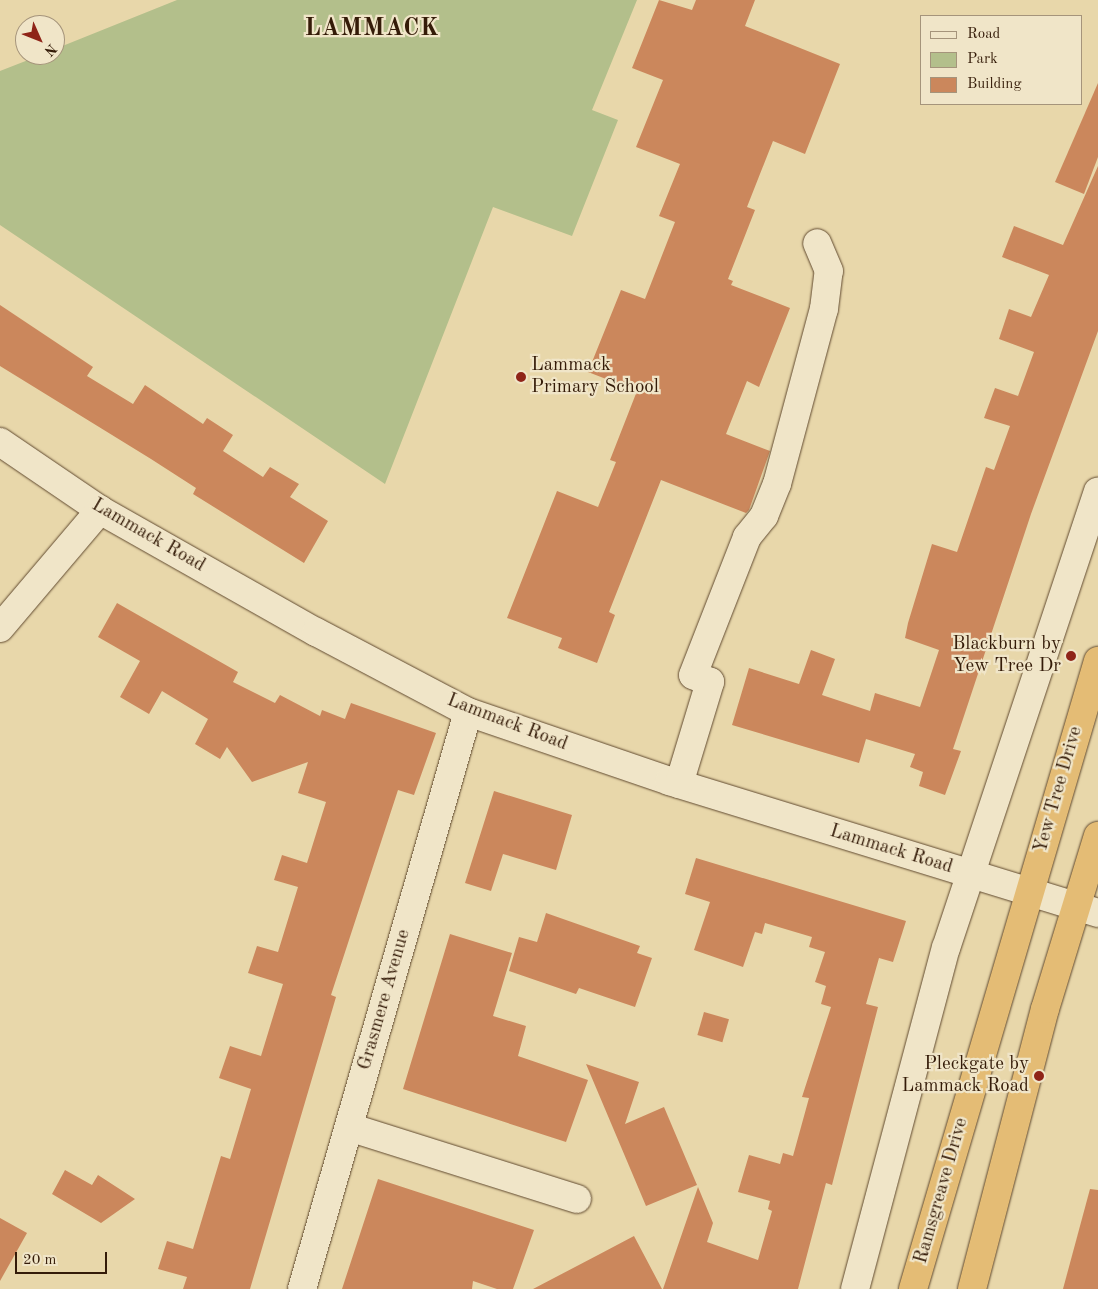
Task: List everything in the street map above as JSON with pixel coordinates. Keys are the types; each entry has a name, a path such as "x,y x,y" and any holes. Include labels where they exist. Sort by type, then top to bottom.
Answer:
{"highway":[{"name":"Yew Tree Drive","path":"1030,891 1098,661"},
{"path":"972,1289 1045,1009 1087,910 1098,836"},
{"name":"Ramsgreave Drive","path":"913,1289 1030,891"}],"street":[{"path":"679,784 710,682 694,675 747,538 764,516 777,484 824,308 828,271 817,243"},
{"name":"Lammack Road","path":"0,442 100,510 316,632 468,712 679,784 1087,910"},
{"path":"855,1289 946,948 1098,492"},
{"path":"0,628 100,510"},
{"name":"Grasmere Avenue","path":"302,1289 468,712"},
{"path":"349,1127 577,1199"}],"green space":[{"path":"177,0 637,0 592,110 618,120 572,236 493,207 385,484 0,225 0,71 15,65 65,65 65,45"}],"building":[{"path":"659,0 692,10 696,0 755,0 745,26 840,64 805,154 773,141 747,207 755,210 728,279 733,281 731,285 790,308 759,387 747,381 726,434 770,451 749,510 746,513 661,480 609,612 615,615 597,663 558,648 562,638 507,618 557,491 598,507 616,462 610,460 637,391 588,372 621,290 645,299 675,222 659,216 680,164 636,147 663,80 632,68"},
{"path":"1098,83 1098,157 1084,194 1055,182"},
{"path":"1098,166 1098,331 1031,514 953,749 961,751 945,795 919,786 923,772 910,767 915,754 866,739 859,763 732,725 749,668 799,684 811,650 835,659 822,695 870,711 875,693 920,707 939,650 905,638 908,623 932,544 957,552 986,467 994,470 1010,426 984,418 995,388 1018,396 1034,352 999,339 1009,309 1031,317 1049,275 1002,257 1014,226 1063,245"},
{"path":"0,305 93,367 87,376 133,404 145,385 203,424 207,418 233,435 223,451 263,477 270,467 299,484 290,497 328,521 304,563 193,494 196,488 0,366"},
{"path":"117,603 238,672 233,682 275,703 280,695 320,716 322,710 345,719 351,703 436,733 414,795 398,790 331,995 336,997 250,1289 183,1289 187,1277 158,1269 167,1241 193,1249 221,1156 230,1159 251,1089 219,1078 230,1046 261,1056 283,984 248,973 257,946 278,952 298,887 274,880 282,855 307,863 326,802 298,793 308,762 252,782 227,747 220,759 195,744 208,719 162,691 149,714 120,697 140,661 98,637"},
{"path":"494,791 572,815 556,870 503,854 491,891 465,883"},
{"path":"696,858 906,921 893,962 879,958 866,1004 878,1007 832,1185 826,1183 798,1289 663,1289 698,1187 713,1223 707,1242 758,1260 772,1211 768,1209 770,1201 738,1192 749,1155 780,1164 783,1153 793,1156 809,1098 802,1097 831,1007 821,1004 826,986 815,982 825,952 809,947 812,937 765,923 762,934 755,932 743,967 694,950 710,902 685,894"},
{"path":"546,913 640,946 637,953 652,958 635,1007 579,988 576,994 509,971 519,937 537,942"},
{"path":"450,934 512,953 493,1016 526,1026 518,1056 588,1080 566,1142 403,1089"},
{"path":"704,1012 729,1019 722,1042 697,1035"},
{"path":"586,1064 639,1082 625,1124 664,1107 697,1185 646,1206"},
{"path":"65,1170 92,1185 98,1175 135,1199 101,1223 52,1194"},
{"path":"378,1179 534,1230 513,1289 497,1289 473,1281 472,1289 342,1289"},
{"path":"1090,1189 1098,1190 1098,1289 1063,1289"},
{"path":"0,1218 27,1233 0,1281"},
{"path":"634,1236 662,1289 533,1289 598,1255"}],"place":[{"name":"Lammack Primary School","path":"521,377"},
{"name":"Blackburn by Yew Tree Dr","path":"1071,656"},
{"name":"Pleckgate by Lammack Road","path":"1039,1076"}],"district":[{"name":"LAMMACK","path":"372,30"}]}
